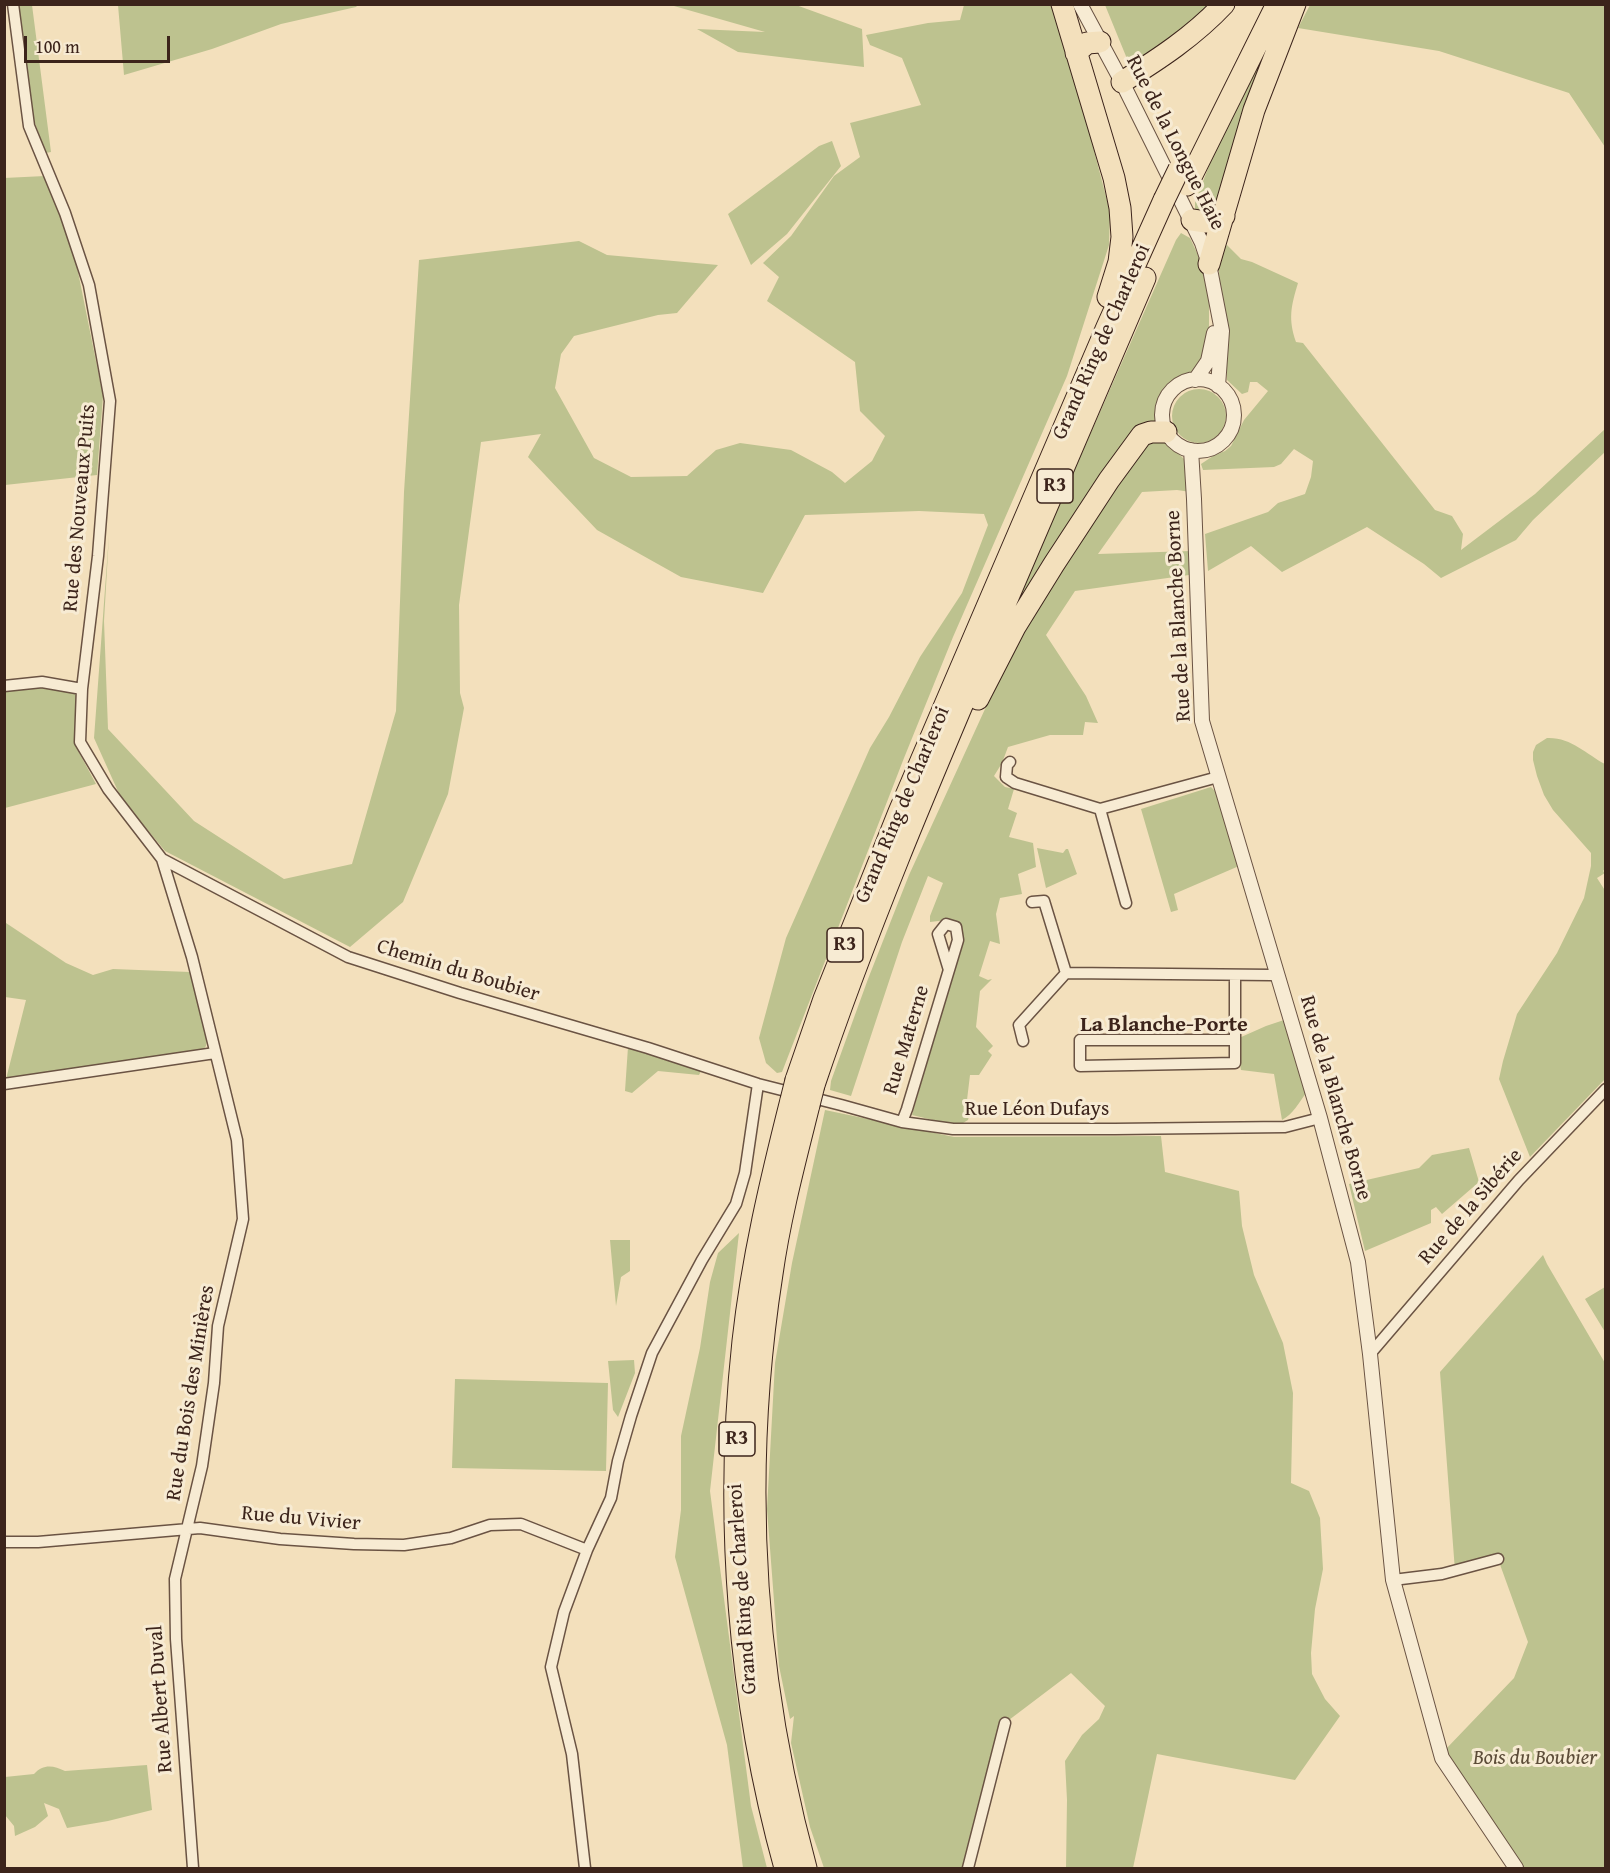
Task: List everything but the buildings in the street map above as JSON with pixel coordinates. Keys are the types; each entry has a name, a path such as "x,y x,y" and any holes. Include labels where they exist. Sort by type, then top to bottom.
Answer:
{"highway":[{"path":"1062,4 1111,168 1120,208 1121,245 1119,262 1107,301 1107,327"},
{"path":"1122,82 1172,51 1224,4"},
{"name":"Grand Ring de Charleroi","path":"785,1869 764,1781 751,1707 738,1572 735,1487 743,1341 767,1197 802,1093 841,1007 868,933 940,757 1176,212 1183,177 1260,4"},
{"name":"Grand Ring de Charleroi","path":"1183,177 1276,4"},
{"path":"1209,264 1254,110 1295,4"},
{"path":"1076,53 1087,43 1100,42"},
{"path":"1176,212 1206,222 1224,216"},
{"name":"Grand Ring de Charleroi","path":"806,1869 783,1778 770,1706 761,1627 754,1489 756,1417 762,1345 802,1093 824,999 894,823 1107,327 1176,212"},
{"path":"940,757 980,696 1015,627 1109,480 1142,435 1150,432 1166,432"}],"street":[{"name":"Rue des Nouveaux Puits","path":"13,4 28,126 65,213 89,285 110,401 98,556 81,688 80,742 108,789 162,859"},
{"name":"Rue de la Longue Haie","path":"1080,4 1122,82 1176,212 1203,243 1222,331 1218,386"},
{"name":"Rue de la Longue Haie","path":"1195,380 1208,361 1214,336 1217,307"},
{"path":"1195,380 1207,381 1218,386 1232,404 1231,428 1225,439 1215,447 1203,451 1179,446 1166,432 1162,415 1166,398 1179,385 1195,380"},
{"name":"Rue de la Blanche Borne","path":"1191,450 1202,720 1320,1118 1358,1262 1370,1354 1393,1580 1442,1758 1516,1869"},
{"path":"4,686 42,682 81,688"},
{"path":"1010,762 1007,765 1006,777 1015,783 1100,809 1218,777"},
{"path":"1100,809 1126,903"},
{"name":"Rue du Bois des Minières","path":"162,859 192,957 237,1140 243,1219 218,1326 212,1395 202,1466 188,1528"},
{"name":"Chemin du Boubier","path":"162,859 348,957 460,993 648,1048 758,1084"},
{"path":"1032,902 1044,901 1066,973"},
{"name":"Rue Materne","path":"902,1122 949,970"},
{"path":"1023,1041 1018,1025 1066,973 1278,974"},
{"path":"1234,1040 1080,1040 1080,1066 1235,1063 1235,975"},
{"path":"4,1084 215,1053"},
{"path":"585,1869 572,1754 551,1667 564,1612 587,1550 611,1497 618,1461 652,1353 702,1260 736,1204 745,1173 758,1084"},
{"name":"Rue Léon Dufays","path":"758,1084 841,1104 902,1122 953,1129 1285,1127 1320,1118"},
{"name":"Rue de la Sibérie","path":"1370,1354 1519,1180 1605,1089"},
{"name":"Rue du Vivier","path":"4,1542 39,1542 200,1528 280,1539 404,1545 451,1538 490,1526 521,1524 587,1550"},
{"name":"Rue Albert Duval","path":"188,1528 176,1579 176,1639 193,1869"},
{"path":"1393,1580 1442,1574 1498,1559"},
{"path":"968,1869 1005,1723"}],"green space":[{"path":"118,4 358,5 281,24 212,49 124,75"},
{"path":"17,5 32,5 51,152 46,153 30,110"},
{"path":"651,5 796,5 862,29 864,67 738,52 697,29 765,32 674,6"},
{"path":"964,5 1054,5 1110,212 1109,245 1067,376 953,637 782,1072 777,1073 766,1063 759,1038 786,938 870,748 920,657 962,593 988,525 984,514 919,511 805,515 763,593 681,577 597,530 528,457 541,434 481,442 459,605 460,693 464,708 448,794 403,902 350,947 165,851 121,798 94,738 109,535 104,621 108,729 194,821 284,879 352,864 396,711 404,492 419,260 579,241 607,255 718,265 677,313 658,315 574,336 561,354 555,388 594,458 631,477 687,476 716,450 740,443 791,450 832,472 845,483 872,461 885,436 860,411 855,362 767,301 779,277 763,263 791,236 834,176 860,157 850,123 921,105 902,58 870,45 866,35 928,23 960,20"},
{"path":"1105,5 1214,5 1179,43 1130,66"},
{"path":"1310,5 1605,5 1605,147 1569,93 1439,51 1298,28"},
{"path":"1286,13 1220,209 1210,216 1195,210 1195,202 1212,158 1267,42"},
{"path":"832,141 841,166 787,234 751,265 728,214 819,146"},
{"path":"45,176 71,237 103,396 97,475 5,485 4,178"},
{"path":"1181,233 1190,238 1209,288 1209,338 1200,369 1180,377 1168,388 1160,403 1157,424 1018,615 1013,609"},
{"path":"1227,245 1241,259 1298,283 1291,312 1296,342 1303,343 1435,510 1452,516 1463,534 1461,550 1535,494 1605,429 1605,452 1533,520 1516,540 1441,578 1424,564 1367,527 1282,572 1251,546 1208,571 1205,534 1268,512 1278,503 1305,494 1311,477 1313,461 1294,449 1281,464 1274,467 1203,470 1201,464 1231,446 1244,420 1268,391 1257,382 1250,382 1248,392 1242,394 1227,380 1218,260 1219,251"},
{"path":"1194,389 1204,389 1214,393 1222,401 1226,416 1222,431 1214,439 1204,443 1194,443 1184,439 1176,431 1172,421 1172,411 1176,401 1184,393"},
{"path":"1149,439 1165,440 1185,460 1191,492 1177,490 1142,492 1098,554 1191,551 1189,575 1075,591 1046,635 1086,696 1098,723 1085,722 1083,735 1050,735 1008,747 994,776 1005,787 1014,789 1008,809 1017,813 1009,837 1033,843 1036,867 1018,874 1022,894 1000,898 996,914 1000,944 990,941 979,976 988,980 992,979 980,991 976,1027 993,1046 988,1051 992,1055 979,1075 970,1075 967,1100 970,1113 968,1120 958,1126 912,1115 962,941 947,920 930,922 930,916 943,883 928,876 902,942 851,1096 830,1090 831,1081 868,979 909,875 1007,661 1065,565"},
{"path":"44,684 77,692 75,745 96,784 5,808 5,689"},
{"path":"1547,738 1556,738 1571,743 1605,764 1605,869 1603,871 1605,873 1597,878 1606,892 1606,1078 1530,1157 1499,1079 1517,1014 1557,953 1584,898 1591,866 1591,853 1553,810 1537,776 1533,752 1536,745"},
{"path":"1211,787 1215,791 1239,866 1174,894 1178,910 1171,912 1141,809"},
{"path":"1037,848 1063,853 1068,849 1077,874 1046,888"},
{"path":"6,923 66,963 93,975 113,969 190,972 207,1040 206,1046 202,1051 5,1083 26,1000 5,997"},
{"path":"1287,1019 1306,1093 1293,1111 1282,1120 1274,1074 1241,1070 1239,1038"},
{"path":"628,1047 702,1069 699,1075 658,1071 632,1093 625,1091"},
{"path":"825,1110 954,1137 1161,1136 1165,1172 1239,1191 1242,1226 1254,1275 1283,1343 1293,1393 1291,1483 1309,1491 1320,1518 1323,1569 1315,1609 1311,1653 1312,1674 1325,1699 1340,1716 1295,1780 1157,1754 1133,1868 1066,1868 1065,1761 1082,1735 1099,1719 1105,1706 1071,1673 1005,1723 965,1868 824,1868 810,1827 791,1743 794,1716 790,1719 779,1666 767,1509 775,1363 792,1263"},
{"path":"1469,1148 1479,1182 1442,1214 1436,1207 1431,1210 1431,1223 1365,1251 1349,1184 1419,1168 1432,1155"},
{"path":"739,1233 710,1491 751,1806 767,1868 743,1868 727,1745 675,1557 681,1510 681,1436 700,1348 710,1282 718,1253"},
{"path":"610,1240 630,1240 630,1271 621,1277 616,1306"},
{"name":"Bois du Boubier","path":"1543,1255 1605,1363 1605,1868 1522,1868 1445,1750 1514,1678 1528,1642 1498,1559 1455,1571 1440,1372"},
{"path":"1605,1287 1605,1332 1585,1299"},
{"path":"634,1360 635,1373 618,1417 613,1410 608,1361"},
{"path":"455,1379 608,1383 606,1471 452,1468"},
{"path":"147,1765 152,1810 67,1828 59,1809 44,1803 48,1816 35,1827 15,1836 14,1826 5,1815 5,1777 34,1774 48,1766 65,1771"}],"district":[{"name":"La Blanche-Porte","path":"1164,1025"}]}
